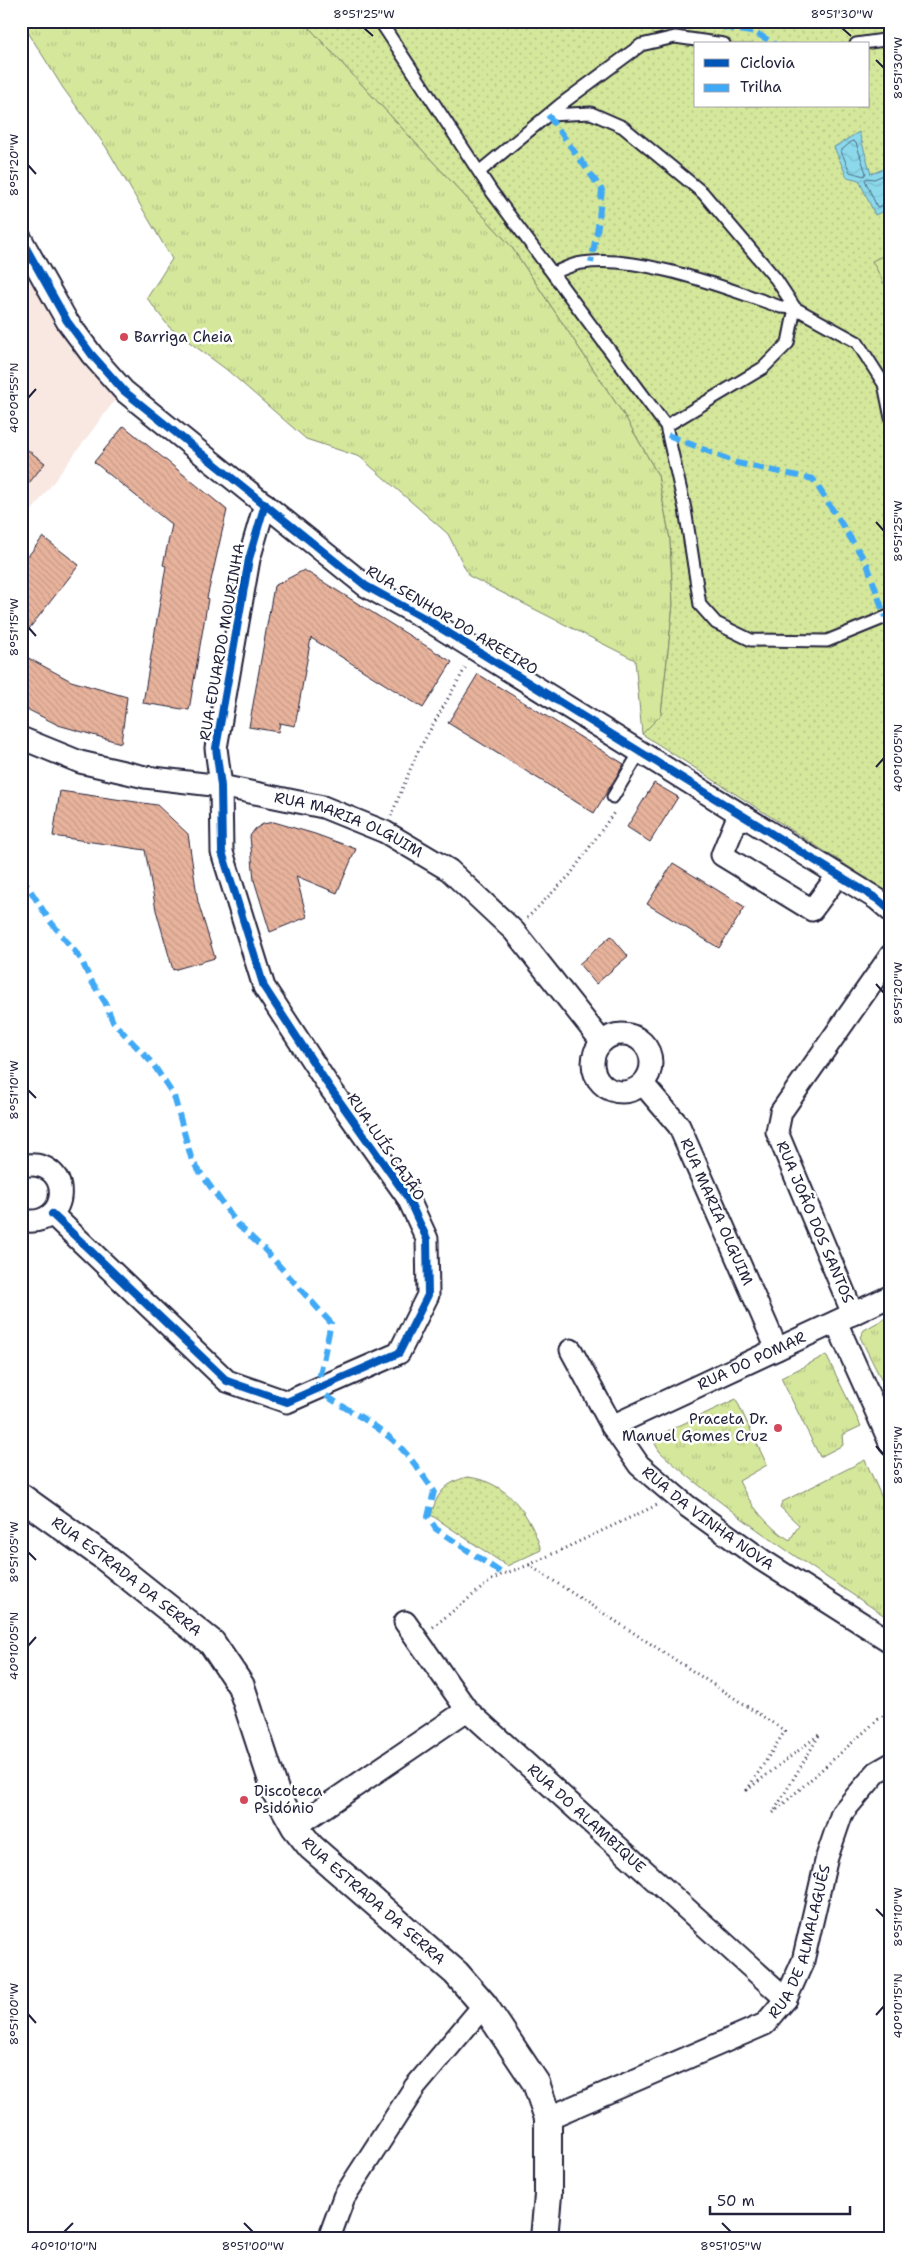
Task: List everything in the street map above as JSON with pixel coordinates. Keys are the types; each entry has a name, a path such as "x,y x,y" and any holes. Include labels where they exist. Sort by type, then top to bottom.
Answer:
{"street":[{"name":"RUA SENHOR DO AREEIRO","path":"21,239 67,321 92,355 124,391 366,586 426,619 877,899 891,911"},
{"name":"RUA EDUARDO MOURINHA","path":"221,786 216,748 249,559 265,504"},
{"name":"RUA MARIA OLGUIM","path":"21,738 80,762 145,776 221,786 323,807 385,832 449,870 514,931 602,1042"},
{"name":"RUA LUÍS CAJÃO","path":"52,1214 227,1381 288,1402 399,1353 428,1294 427,1239 408,1198 328,1085 264,987 222,852 221,786"},
{"path":"740,814 722,855 770,886 812,910 838,875"},
{"name":"RUA JOÃO DOS SANTOS","path":"891,955 781,1112 777,1132 844,1318 885,1417 891,1445"},
{"path":"623,1034 634,1036 643,1043 649,1052 651,1063 649,1074 643,1084 633,1090 622,1092 611,1090 602,1083 596,1074 593,1063 596,1052 602,1042 612,1036 623,1034"},
{"name":"RUA MARIA OLGUIM","path":"643,1084 679,1126 777,1349"},
{"path":"21,1166 33,1164 44,1166 56,1177 61,1193 59,1204 52,1214 43,1220 32,1222 21,1220"},
{"name":"RUA DO POMAR","path":"612,1426 891,1296"},
{"name":"RUA DA VINHA NOVA","path":"571,1350 612,1426 639,1465 676,1496 762,1560 891,1642"},
{"name":"RUA ESTRADA DA SERRA","path":"21,1497 103,1556 212,1643 241,1686 276,1793 295,1827 311,1847 456,1973 484,2005 536,2083 548,2118 548,2195 544,2238"},
{"name":"RUA DO ALAMBIQUE","path":"405,1622 467,1710 786,1999"},
{"path":"295,1827 467,1710"},
{"name":"RUA DE ALMALAGUÊS","path":"548,2118 765,2024 786,1999 803,1962 827,1857 842,1813 877,1772 891,1764"},
{"path":"328,2238 344,2197 415,2087 484,2005"}],"lane":[{"path":"380,21 479,172 666,426 685,509 700,605 716,623 751,640 827,641 891,614"},
{"path":"479,172 548,115 641,45 675,37 710,42"},
{"path":"870,42 891,39"},
{"path":"548,115 591,113 623,127 703,193 776,279 795,308 788,343 763,368 666,426"},
{"path":"553,273 581,263 626,262 699,280 782,307 795,308 857,342 884,384 891,418"},
{"path":"615,802 640,752"}],"path":[{"path":"385,832 417,753 476,650"},
{"path":"514,931 570,874 615,802"},
{"path":"417,1639 502,1574 529,1565 676,1496"},
{"path":"529,1565 785,1731 747,1790 820,1734 773,1814 891,1708"}],"shaded area":[{"path":"21,261 70,348 118,396 28,516 21,529"}],"green space":[{"path":"21,21 303,21 511,246 626,418 658,475 670,539 673,605 661,715 642,734 635,660 469,576 448,534 360,457 306,439 227,370 169,327 147,298 172,259 106,147 63,88"},
{"path":"303,21 891,21 891,894 642,734 661,715 673,605 670,539 658,475 626,418 511,246"},
{"path":"891,252 891,296 872,261"},
{"path":"891,1315 891,1387 886,1389 860,1337 864,1330"},
{"path":"826,1355 861,1426 842,1435 843,1445 820,1457 781,1378"},
{"path":"736,1399 767,1465 739,1481 748,1498 760,1514 774,1529 790,1540 799,1525 780,1507 782,1502 865,1460 891,1518 891,1620 743,1519 660,1452 655,1444 657,1436"},
{"path":"467,1477 494,1485 505,1492 523,1512 541,1550 507,1566 431,1515 436,1501 443,1490 453,1482"}],"water":[{"path":"859,132 871,174 891,166 891,208 875,215 859,180 847,177 834,147"}],"building":[{"path":"124,426 227,510 207,598 189,710 143,703 166,566 163,565 172,525 94,462"},
{"path":"21,445 45,463 21,493"},
{"path":"43,537 79,565 21,639 21,565"},
{"path":"304,570 452,662 423,708 311,638 295,726 280,723 278,732 249,727 274,586"},
{"path":"21,654 71,681 127,697 121,743 58,725 21,706"},
{"path":"478,674 624,764 594,813 448,723"},
{"path":"654,783 678,797 650,842 627,827"},
{"path":"60,791 157,805 188,834 198,902 215,958 173,970 156,910 145,850 53,836"},
{"path":"274,822 356,849 337,893 296,876 307,917 270,932 254,880 250,836 255,829 263,824"},
{"path":"673,863 745,907 719,948 647,904"},
{"path":"611,936 628,956 596,984 579,964"}],"marked path":[{"path":"687,21 756,33 772,42"},
{"path":"548,115 602,190 591,263"},
{"path":"668,435 737,463 813,479 867,564 885,617"},
{"path":"21,876 50,921 81,959 90,979 105,1002 113,1022 153,1064 174,1096 192,1161 238,1225 264,1249 331,1323 317,1389 381,1430 396,1443 413,1462 434,1491 428,1517 436,1529 503,1574"}],"cycle path":[{"path":"21,239 67,321 92,355 124,391 366,586 426,619 877,899 891,911"},
{"path":"52,1214 227,1381 287,1402 399,1353 428,1295 427,1239 408,1198 328,1085 264,987 222,852 221,786 216,748 249,559 265,504"}],"place":[{"name":"Barriga Cheia","path":"124,337"},
{"name":"Praceta Dr. Manuel Gomes Cruz","path":"778,1428"},
{"name":"Discoteca Psidónio","path":"244,1800"}]}
